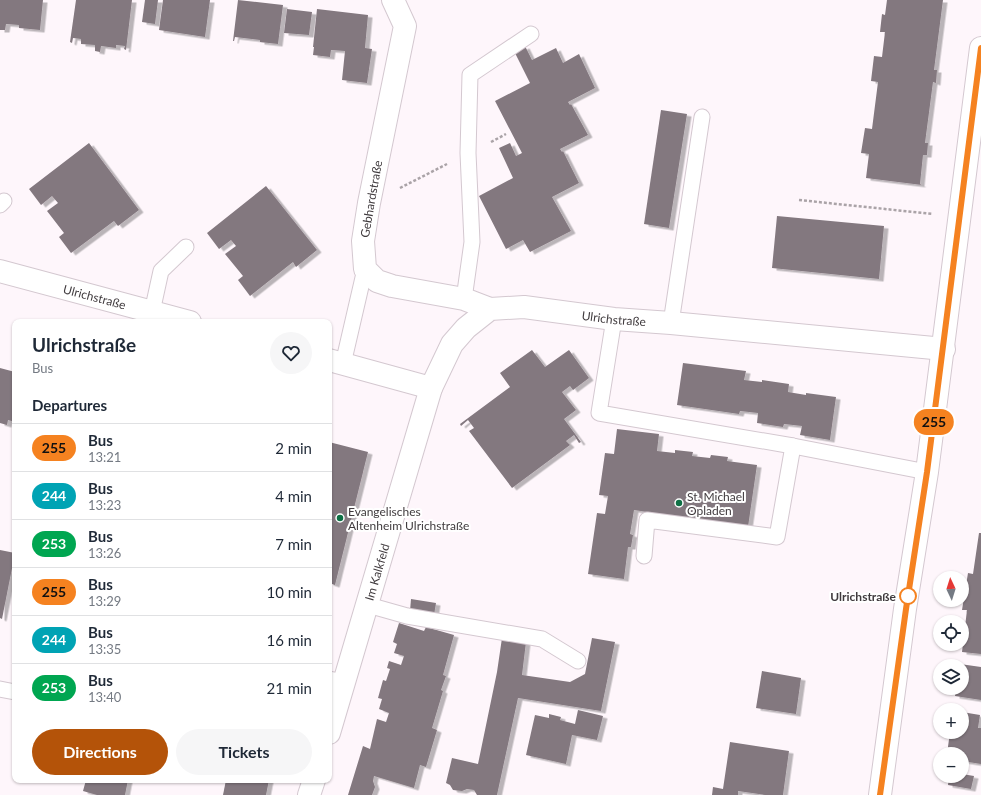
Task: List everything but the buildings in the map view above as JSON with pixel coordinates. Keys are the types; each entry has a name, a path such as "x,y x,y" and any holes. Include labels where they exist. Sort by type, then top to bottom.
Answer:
{"street":[{"name":"Gebhardstraße","path":"365,269 363,241 369,203 405,26 393,0"},
{"path":"880,795 944,349 981,48"},
{"path":"365,269 377,281 392,286 464,299 490,309"},
{"name":"Ulrichstraße","path":"0,271 179,319"},
{"name":"Ulrichstraße","path":"490,309 524,307 614,319 944,349"},
{"path":"336,362 431,388 452,344 466,328 490,309"},
{"name":"Im Kalkfeld","path":"332,713 337,680 368,605 431,388"},
{"path":"309,795 313,783"}],"lane":[{"path":"464,299 472,242 468,153 470,75 531,34"},
{"path":"671,323 702,117"},
{"path":"152,312 161,271 186,248"},
{"path":"336,362 365,269"},
{"path":"614,319 599,413 793,446 927,472"},
{"path":"644,556 647,520 777,537 793,446"},
{"path":"368,605 407,616 542,639 578,661"},
{"path":"0,689 12,691"}],"path":[{"path":"369,203 506,134"},
{"path":"799,200 960,217"}],"bus line":[{"name":"255","path":"880,795 944,349 981,48"}],"place":[{"name":"St. Michael Opladen","path":"679,503"},
{"name":"Evangelisches Altenheim Ulrichstraße","path":"340,518"},
{"name":"Ulrichstraße","path":"908,596"}]}
